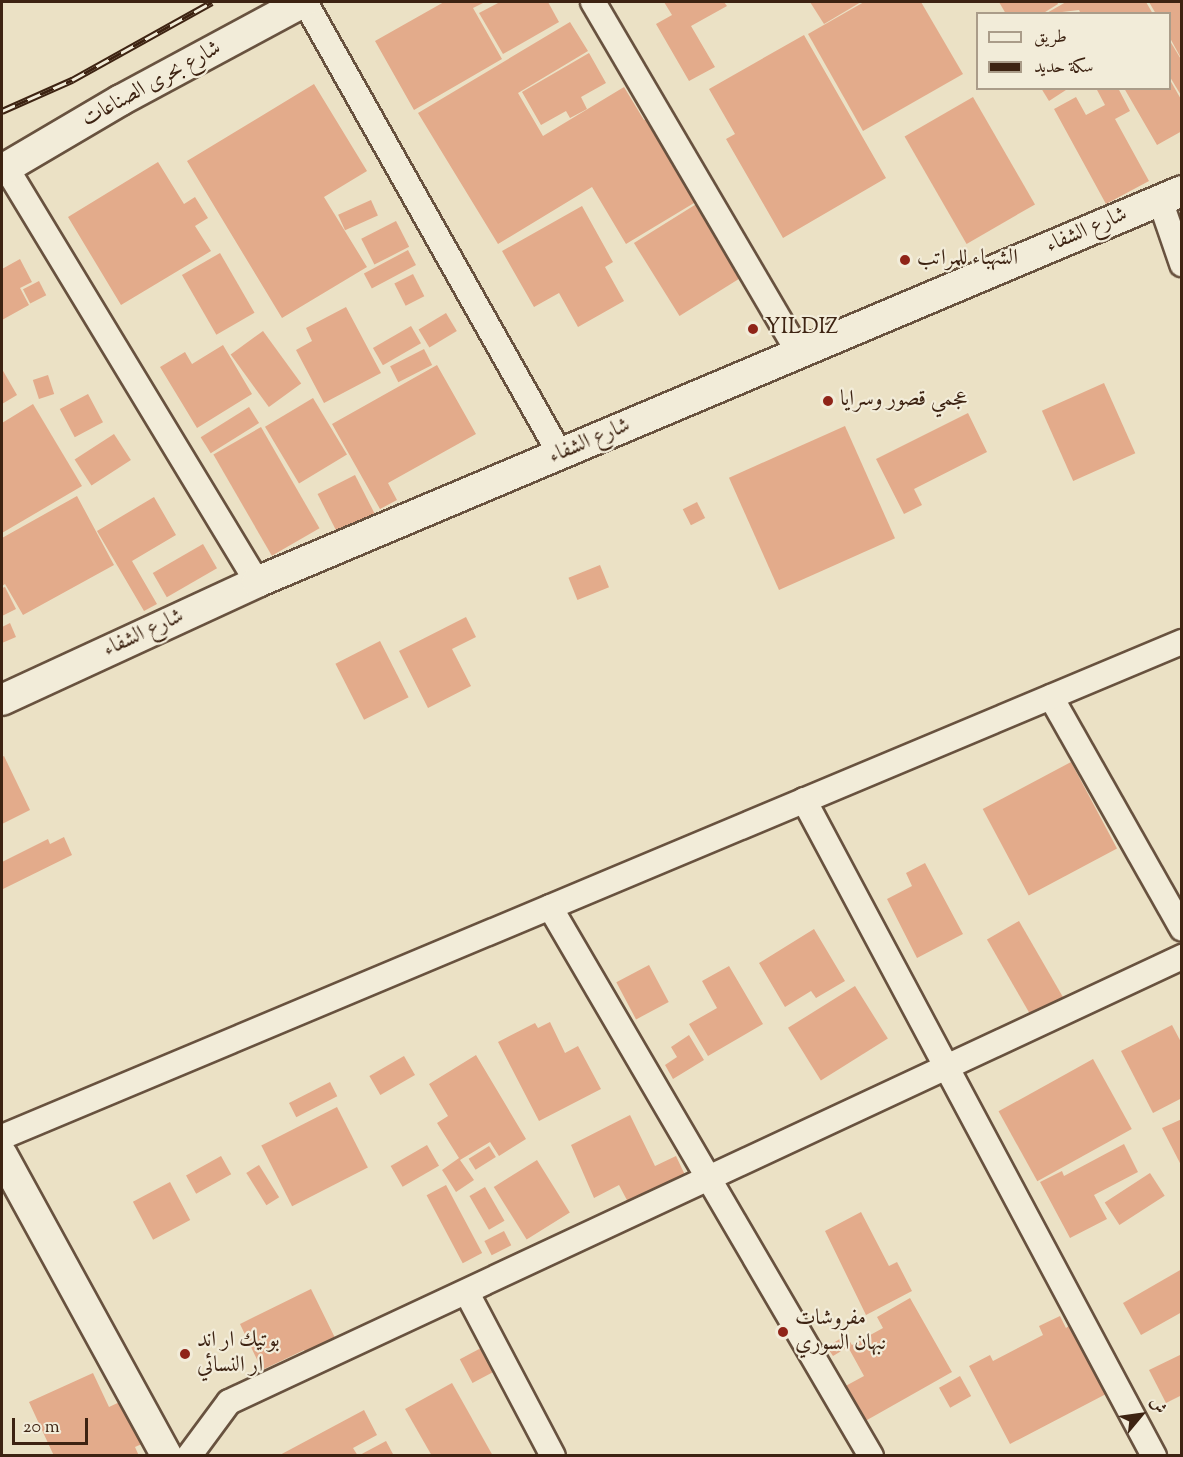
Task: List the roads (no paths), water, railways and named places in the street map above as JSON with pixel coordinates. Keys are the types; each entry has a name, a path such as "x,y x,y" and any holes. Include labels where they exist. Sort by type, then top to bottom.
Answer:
{"street":[{"name":"شارع بحرى الصناعات","path":"4,170 121,100 304,2"},
{"path":"304,2 560,454"},
{"path":"593,2 799,353"},
{"path":"4,170 257,582"},
{"path":"1171,196 1182,264"},
{"name":"شارع الشفاء","path":"2,700 257,582 1171,196"},
{"path":"2,1137 1182,642"},
{"path":"1051,697 1182,929"},
{"path":"804,800 1154,1455"},
{"path":"550,907 707,1180 871,1455"},
{"path":"189,1455 229,1402 467,1293 1182,957"},
{"path":"5,1168 167,1455"},
{"path":"467,1293 553,1455"}],"railway":[{"path":"2,111 72,80 212,2"}],"place":[{"name":"الشهباء للمراتب","path":"905,260"},
{"name":"YILDIZ","path":"753,329"},
{"name":"عجمي قصور وسرايا","path":"828,401"},
{"name":"مفروشات نبهان السوري","path":"783,1332"},
{"name":"بوتيك ار اند ار النسائي","path":"185,1354"}]}
